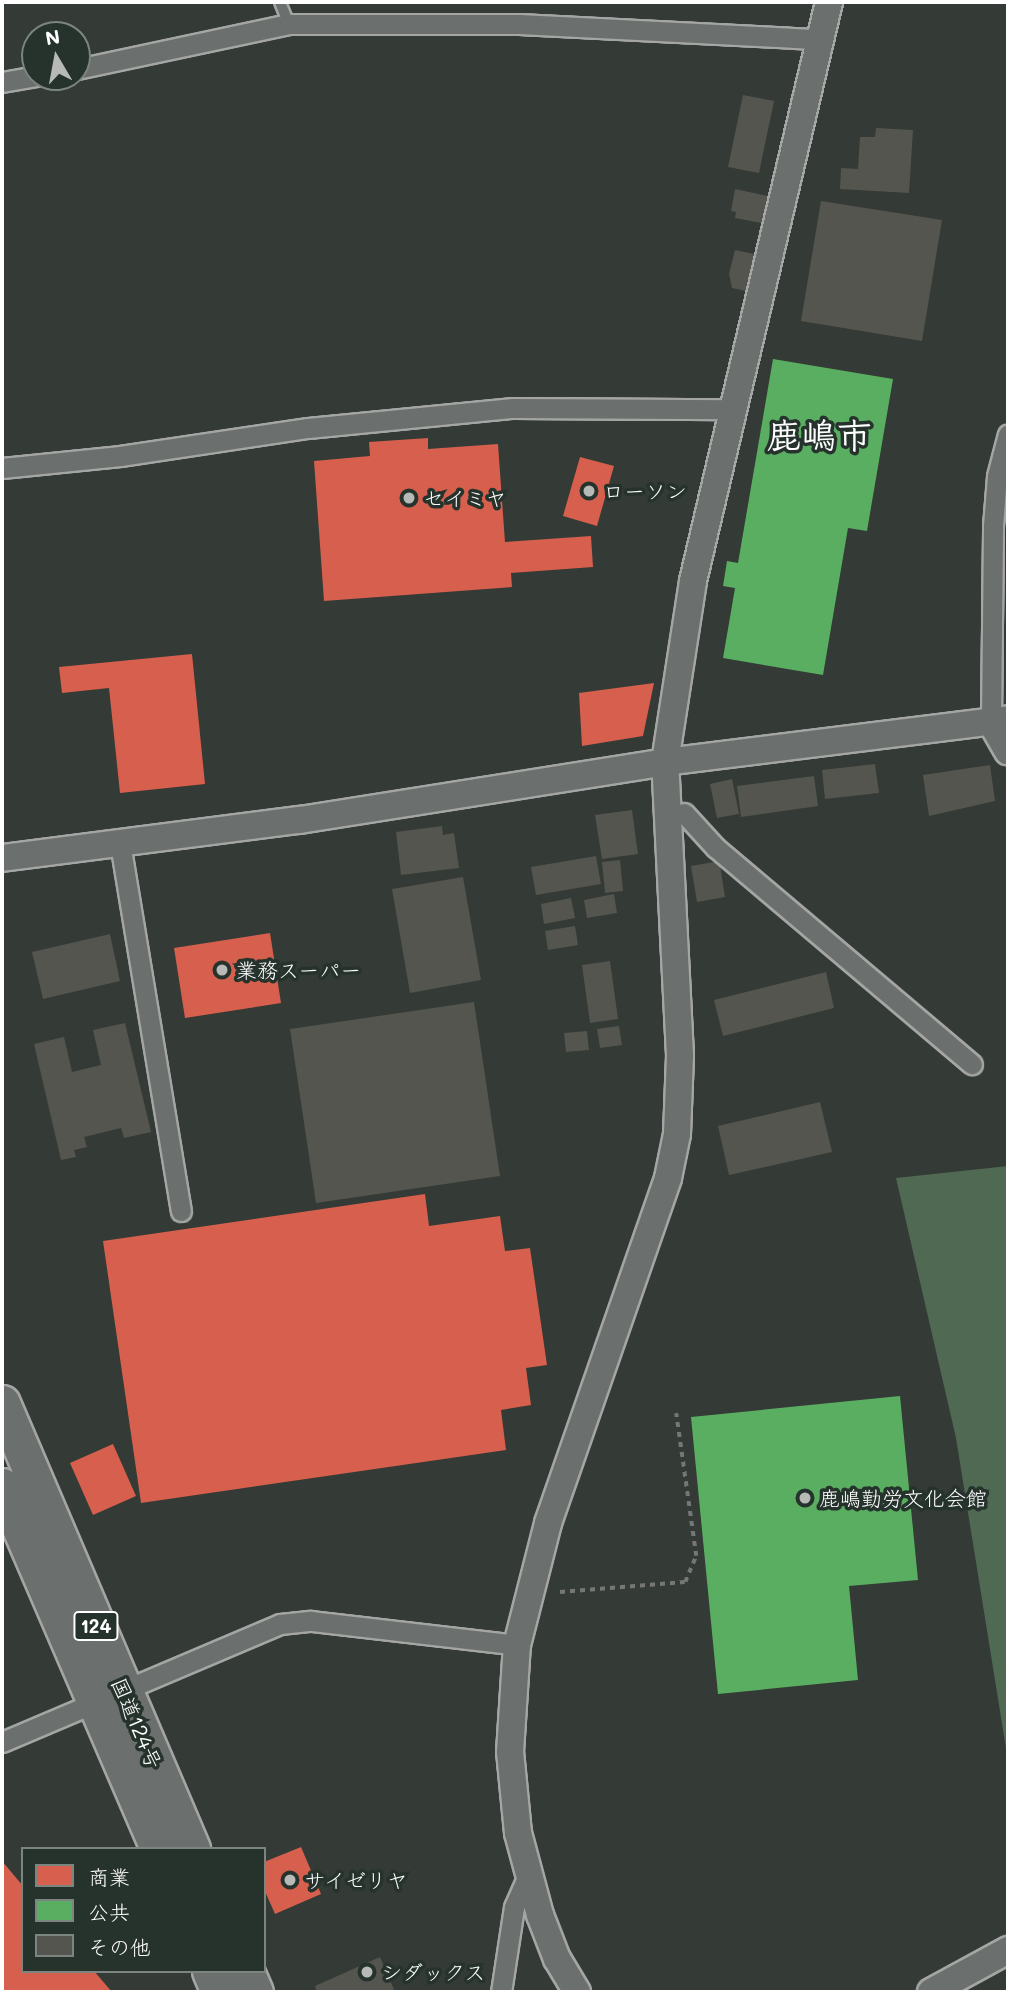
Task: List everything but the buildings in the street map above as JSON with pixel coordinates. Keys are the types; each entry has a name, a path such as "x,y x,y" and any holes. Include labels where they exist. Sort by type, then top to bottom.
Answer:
{"highway":[{"name":"国道124号","path":"2,1404 109,1696 157,1847"},
{"name":"国道124号","path":"2,1486 109,1696 191,1847"},
{"path":"211,1973 219,1992"},
{"path":"247,1973 255,1992"}],"street":[{"path":"577,1992 556,1959 528,1876 512,1794 510,1752 517,1645 548,1522 668,1178 677,1134 680,1055 664,762 693,581 731,409 752,344 829,2"},
{"path":"91,66 289,23 519,24 819,39"},
{"path":"2,82 21,79"},
{"path":"2,468 120,456 307,428 513,408 731,409"},
{"path":"1008,434 997,475 993,526 1000,721 1008,751"},
{"path":"2,858 300,820 664,762 1000,721"},
{"path":"684,813 716,848 972,1065"},
{"path":"120,843 181,1211"},
{"path":"2,1742 280,1624 311,1621 517,1645"},
{"path":"501,1992 514,1907 528,1876"},
{"path":"930,1992 1008,1950"}],"lane":[{"path":"280,2 289,23"}],"path":[{"path":"560,1592 685,1582 696,1556 676,1413"}],"green space":[{"path":"1008,1166 1008,1761 956,1438 896,1178"}],"place":[{"name":"ローソン","path":"589,491"},
{"name":"セイミヤ","path":"409,498"},
{"name":"業務スーパー","path":"222,970"},
{"name":"鹿嶋勤労文化会館","path":"805,1498"},
{"name":"サイゼリヤ","path":"290,1880"},
{"name":"シダックス","path":"367,1972"}],"district":[{"name":"鹿嶋市","path":"819,434"}]}
